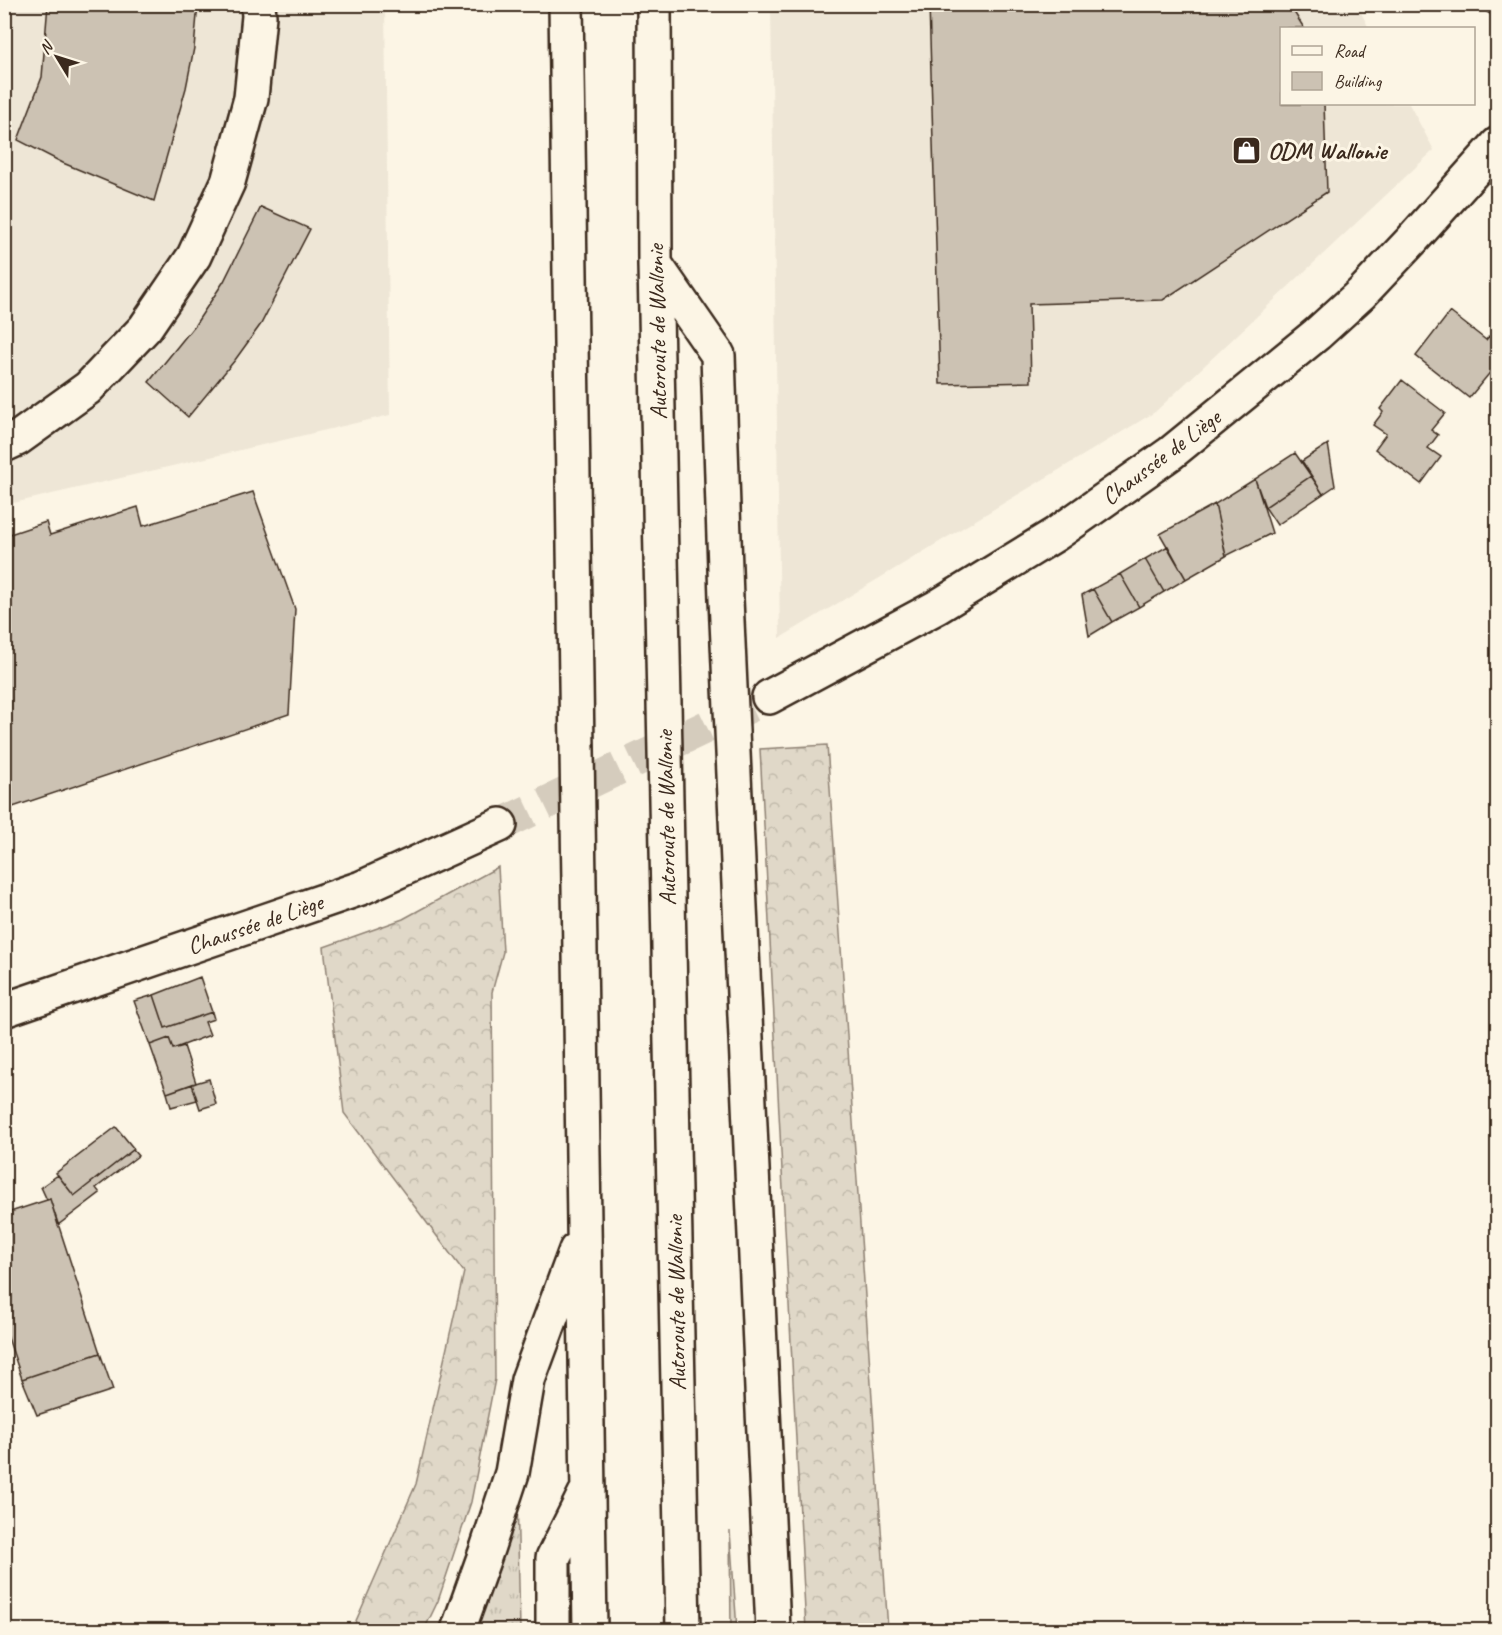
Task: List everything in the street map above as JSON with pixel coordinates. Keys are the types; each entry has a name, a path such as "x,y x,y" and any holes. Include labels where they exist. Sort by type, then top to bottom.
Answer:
{"main road":[{"path":"4,445 17,439 88,388 145,328 194,256 228,182 251,98 259,16 258,4"},
{"path":"566,4 590,1630"},
{"name":"Autoroute de Wallonie","path":"654,4 655,264 682,1630"},
{"name":"Chaussée de Liège","path":"769,696 937,607 1056,534 1171,453 1317,334 1362,293 1497,144"},
{"path":"655,264 718,355 726,599 773,1630"},
{"name":"Chaussée de Liège","path":"4,1010 361,888 500,825"},
{"path":"458,1630 512,1473 528,1380 583,1230"},
{"path":"553,1630 553,1558 588,1490"}],"shaded area":[{"path":"4,5 385,5 390,415 5,505"},
{"path":"771,5 1357,5 1368,27 1280,27 1280,105 1410,105 1434,150 1155,412 780,638"}],"green space":[{"path":"827,745 888,1630 806,1630 760,749"},
{"path":"498,867 503,952 492,992 495,1379 471,1502 438,1601 424,1630 352,1630 416,1484 464,1272 344,1113 324,947 403,919"},
{"path":"517,1494 520,1630 471,1630"},
{"path":"730,1531 737,1630 731,1630"}],"building":[{"path":"48,4 198,4 194,48 186,88 154,201 63,163 18,140 42,77"},
{"path":"929,4 1289,4 1303,27 1280,27 1280,105 1324,105 1327,192 1163,300 1029,304 1031,382 940,384"},
{"path":"1490,4 1498,4 1498,19 1487,12 1492,6"},
{"path":"261,207 310,229 261,324 188,417 149,382 195,325 224,281"},
{"path":"1450,312 1486,340 1489,336 1498,343 1498,363 1469,398 1416,356"},
{"path":"1402,380 1445,413 1431,430 1438,435 1428,448 1441,457 1421,484 1375,449 1386,434 1373,425 1383,412 1380,409"},
{"path":"1328,444 1335,486 1323,494 1302,461"},
{"path":"1295,453 1311,476 1265,507 1255,479"},
{"path":"1311,476 1323,494 1277,525 1265,507"},
{"path":"1255,479 1272,533 1226,556 1215,504"},
{"path":"253,492 295,609 289,714 4,810 4,536 46,522 50,535 138,507 143,526"},
{"path":"1215,504 1226,556 1186,579 1160,534"},
{"path":"1168,546 1186,579 1164,592 1145,559"},
{"path":"1145,559 1164,592 1139,607 1120,574"},
{"path":"1120,574 1139,607 1112,622 1093,589"},
{"path":"1093,589 1112,622 1089,636 1082,595"},
{"path":"200,977 212,1012 165,1028 154,995"},
{"path":"154,995 165,1028 212,1012 214,1019 205,1022 210,1035 173,1049 169,1038 150,1045 134,1001"},
{"path":"169,1038 173,1049 184,1046 196,1083 167,1093 150,1045"},
{"path":"209,1079 216,1104 200,1109 192,1084"},
{"path":"192,1084 197,1100 171,1107 167,1093"},
{"path":"116,1127 134,1149 74,1196 56,1173"},
{"path":"133,1150 138,1156 96,1188 100,1193 58,1225 50,1199 47,1200 41,1187 58,1175 74,1196"},
{"path":"50,1199 100,1353 22,1379 4,1326 4,1214"},
{"path":"100,1353 113,1390 37,1415 22,1379"}],"tunnel":[{"path":"500,825 769,697"}],"place":[{"name":"ODM Wallonie","path":"1247,151"}]}
